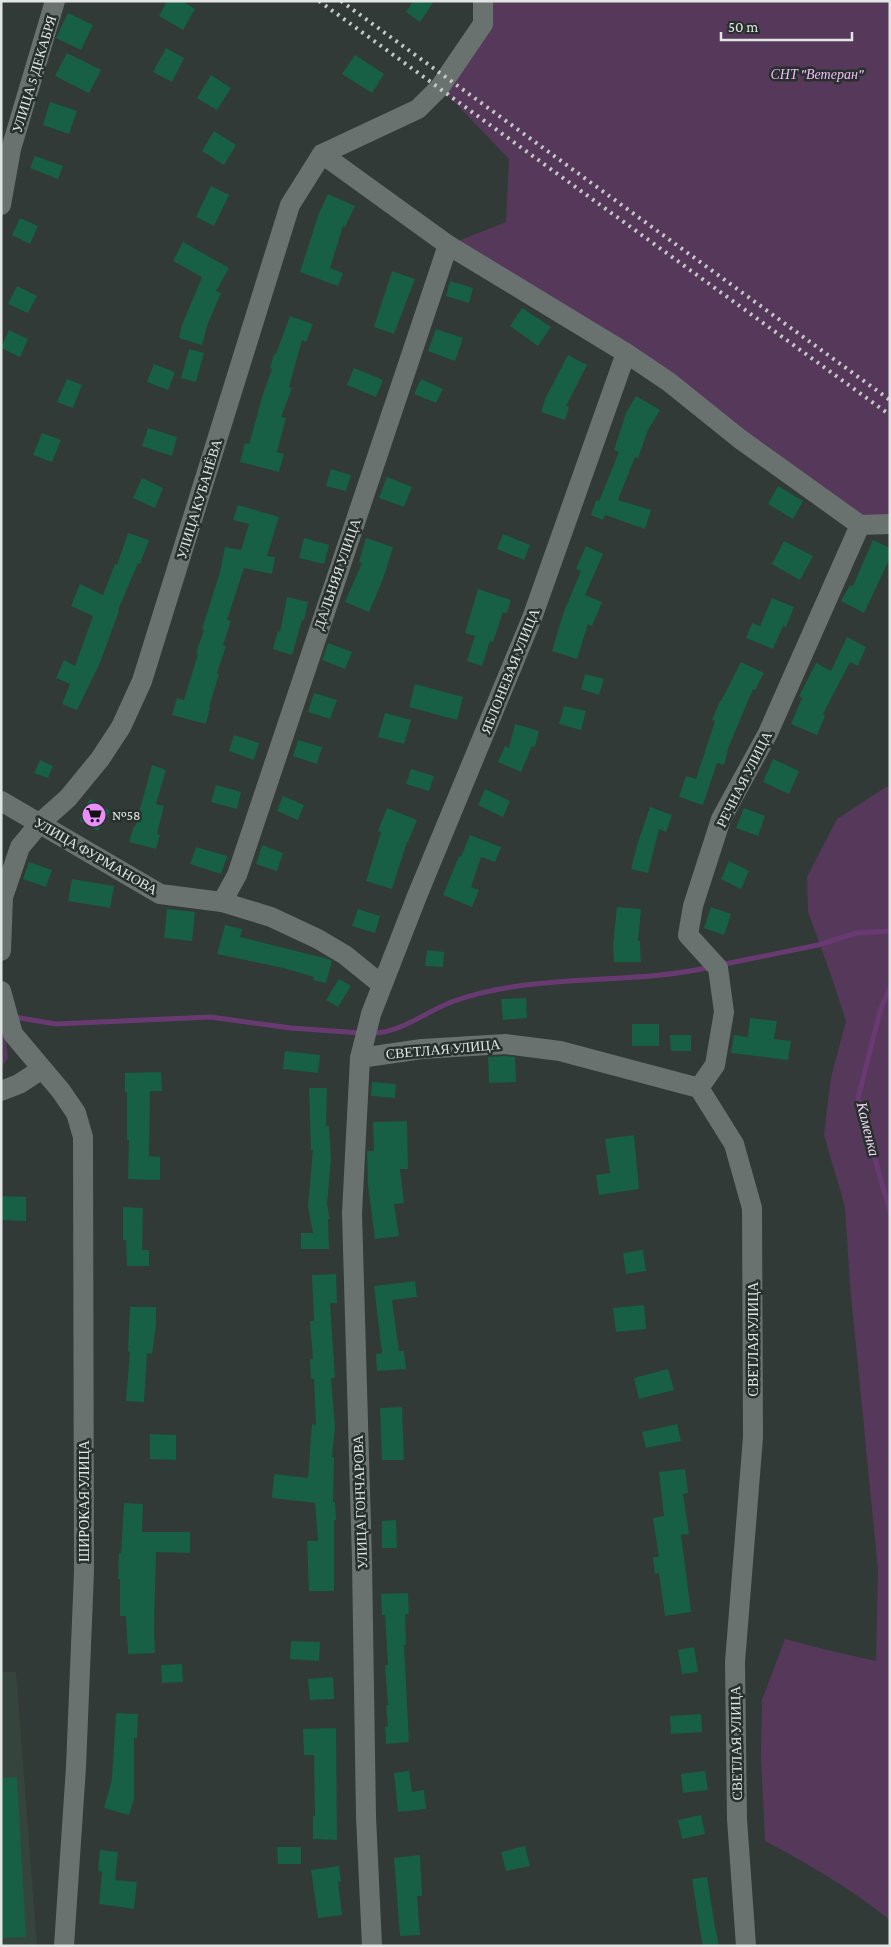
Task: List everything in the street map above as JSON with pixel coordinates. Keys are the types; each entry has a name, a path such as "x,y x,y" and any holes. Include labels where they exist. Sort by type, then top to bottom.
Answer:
{"street":[{"name":"УЛИЦА 5 ДЕКАБРЯ","path":"1,205 11,149 55,1"},
{"path":"483,1 483,24 440,87 418,108 322,154 448,245 626,353 669,382 740,439 860,525 890,524"},
{"name":"УЛИЦА КУБАНЁВА","path":"1,951 4,897 20,847 40,824 68,798 100,759 121,727 142,681 290,205 322,154"},
{"name":"ДАЛЬНЯЯ УЛИЦА","path":"222,902 237,875 448,245"},
{"name":"ЯБЛОНЕВАЯ УЛИЦА","path":"371,1014 417,896 532,618 626,353"},
{"name":"РЕЧНАЯ УЛИЦА","path":"698,1088 715,1065 724,1012 718,968 688,936 693,906 721,819 768,733 860,525"},
{"name":"УЛИЦА ФУРМАНОВА","path":"1,801 160,894 222,902 272,917 346,955 382,985"},
{"path":"1,991 13,1034 42,1069 19,1084 1,1091"},
{"name":"УЛИЦА ГОНЧАРОВА","path":"371,1014 363,1049 352,1213 362,1561 366,1816 372,1946"},
{"name":"СВЕТЛАЯ УЛИЦА","path":"363,1049 505,1044 560,1051 698,1088 734,1144 752,1208 753,1437 735,1662 737,1819 746,1946"},
{"name":"ШИРОКАЯ УЛИЦА","path":"42,1069 61,1091 76,1113 83,1137 84,1572 76,1767 64,1946"}],"shaded area":[{"path":"1,1672 16,1672 37,1946 1,1946"}],"green space":[{"name":"СНТ \"Ветеран\"","path":"483,1 890,1 890,524 860,525 740,439 448,245 506,222 509,159 440,87"},
{"path":"886,787 890,787 890,1920 829,1878 765,1841 761,1758 762,1700 785,1639 876,1661 878,1570 850,1285 845,1207 824,1135 831,1077 846,1021 808,912 807,877 837,819"},
{"path":"1,991 8,1058 1,1068"}],"building":[{"path":"167,1 182,1 195,9 183,30 159,16"},
{"path":"413,1 434,1 420,22 406,12"},
{"path":"68,13 93,25 81,50 56,38"},
{"path":"166,48 184,58 172,82 153,72"},
{"path":"67,53 101,70 89,93 55,76"},
{"path":"355,55 384,74 372,93 342,74"},
{"path":"211,75 231,88 217,110 197,98"},
{"path":"50,102 77,111 69,134 43,125"},
{"path":"214,131 236,145 224,165 202,151"},
{"path":"35,156 63,166 58,179 30,168"},
{"path":"211,186 229,195 214,226 196,217"},
{"path":"328,194 355,206 345,227 343,226 330,268 343,273 338,286 300,272 319,213"},
{"path":"20,218 38,226 30,244 12,235"},
{"path":"183,242 229,268 216,291 221,293 208,323 202,345 179,338 182,325 202,277 173,261"},
{"path":"392,271 415,279 394,334 374,327"},
{"path":"450,281 473,288 469,303 446,296"},
{"path":"17,286 37,296 28,313 8,304"},
{"path":"522,308 551,327 538,346 510,326"},
{"path":"290,316 313,324 306,342 302,340 289,387 292,388 281,417 286,418 277,452 284,454 279,472 240,462 245,443 249,444 272,369 270,368 274,354 276,354"},
{"path":"436,329 463,338 455,361 428,351"},
{"path":"9,330 28,339 20,357 1,348"},
{"path":"189,349 204,353 196,382 181,378"},
{"path":"568,355 587,365 566,406 569,407 565,420 541,412 545,399"},
{"path":"154,364 175,372 168,390 147,382"},
{"path":"354,368 383,380 376,397 347,385"},
{"path":"67,379 82,385 73,408 57,402"},
{"path":"421,379 443,389 436,403 414,394"},
{"path":"636,396 660,410 648,430 638,458 635,457 618,500 651,510 645,529 605,515 603,520 591,515 596,500 599,501 619,452 614,450 626,413"},
{"path":"148,428 177,437 172,456 142,446"},
{"path":"42,433 61,440 52,462 33,455"},
{"path":"331,469 351,475 346,491 326,486"},
{"path":"387,477 412,487 404,507 379,498"},
{"path":"142,478 163,488 155,508 133,498"},
{"path":"778,486 803,501 793,519 768,504"},
{"path":"238,505 279,517 267,556 275,557 272,574 244,568 227,620 231,621 223,645 226,646 217,673 219,674 206,724 172,715 177,698 184,700 198,654 196,653 204,630 202,629 220,572 225,547 241,550 249,524 233,520"},
{"path":"128,533 149,540 118,610 99,665 77,710 62,704 70,684 56,678 64,660 75,666 93,616 71,606 80,584 103,595 115,564 117,565"},
{"path":"503,534 530,545 524,560 497,549"},
{"path":"304,538 329,545 324,564 299,558"},
{"path":"366,538 393,547 383,579 369,612 345,602 362,563 359,562"},
{"path":"873,540 890,548 890,558 864,613 841,601 850,585 853,586"},
{"path":"784,541 813,556 800,580 772,564"},
{"path":"586,546 603,554 585,595 602,602 592,626 588,624 577,659 552,651 563,614 581,571 576,569"},
{"path":"478,589 511,600 507,613 503,612 493,642 490,641 482,666 467,661 475,636 465,633"},
{"path":"287,597 308,602 292,655 273,649 278,631 280,632"},
{"path":"772,598 794,607 786,627 783,626 773,649 746,638 752,623 760,626"},
{"path":"847,637 866,647 858,666 850,662 823,714 825,716 817,735 791,724 802,698 799,696 816,663 831,671"},
{"path":"328,643 352,652 345,669 322,660"},
{"path":"741,662 764,673 755,690 753,689 729,746 724,765 717,763 703,805 679,797 686,776 696,779 715,721 712,720"},
{"path":"585,674 604,679 599,695 581,689"},
{"path":"415,684 463,697 457,720 409,707"},
{"path":"314,693 337,700 330,719 308,712"},
{"path":"564,706 586,711 581,730 559,724"},
{"path":"385,713 411,720 404,744 378,737"},
{"path":"515,724 539,731 535,747 532,746 521,772 498,762 505,746 509,748"},
{"path":"234,735 259,743 254,760 229,751"},
{"path":"298,740 322,747 317,764 293,756"},
{"path":"773,759 799,771 789,794 763,782"},
{"path":"40,760 53,766 48,778 34,773"},
{"path":"152,765 166,770 156,804 164,806 157,834 160,835 156,849 129,842"},
{"path":"411,769 434,776 429,791 406,784"},
{"path":"216,785 241,792 237,809 211,802"},
{"path":"485,789 510,801 503,817 478,805"},
{"path":"283,796 304,805 298,820 277,811"},
{"name":"№58","path":"90,799 110,811 98,831 80,821 82,812"},
{"path":"650,807 672,815 666,832 659,829 648,873 631,869"},
{"path":"387,808 417,820 407,842 392,889 366,881 381,832 378,831"},
{"path":"744,808 765,816 758,836 736,828"},
{"path":"470,835 501,847 495,862 481,857 471,887 479,890 472,907 443,895"},
{"path":"262,845 283,853 277,871 256,864"},
{"path":"196,847 227,856 221,874 190,864"},
{"path":"729,861 749,871 741,889 721,879"},
{"path":"29,862 52,870 46,887 23,879"},
{"path":"72,879 114,886 110,908 68,901"},
{"path":"617,907 641,909 638,941 640,941 641,962 614,962 613,945"},
{"path":"711,907 731,914 724,935 704,928"},
{"path":"167,909 195,912 192,941 164,938"},
{"path":"358,909 380,916 375,933 352,926"},
{"path":"225,925 242,929 240,937 332,961 326,983 313,980 314,977 283,968 217,954"},
{"path":"427,950 444,952 443,967 425,966"},
{"path":"339,979 351,986 338,1007 326,1000"},
{"path":"526,998 527,1018 503,1020 501,999"},
{"path":"750,1018 777,1021 774,1039 791,1041 788,1060 731,1053 734,1035 748,1037"},
{"path":"632,1024 659,1024 659,1046 632,1046"},
{"path":"670,1035 691,1035 691,1051 671,1051"},
{"path":"285,1051 320,1055 318,1073 283,1069"},
{"path":"488,1057 515,1057 516,1082 489,1083"},
{"path":"161,1072 162,1091 150,1091 149,1156 160,1157 160,1180 128,1179 129,1140 127,1140 125,1073"},
{"path":"372,1082 396,1084 395,1098 371,1096"},
{"path":"309,1088 327,1088 326,1126 329,1126 331,1159 327,1204 330,1219 328,1219 329,1249 301,1249 301,1233 313,1233 308,1206 313,1150 311,1150"},
{"path":"407,1121 408,1169 400,1169 404,1203 394,1204 399,1236 375,1239 368,1185 367,1151 374,1151 373,1122"},
{"path":"634,1135 639,1189 599,1195 596,1175 610,1173 605,1139"},
{"path":"1,1196 26,1197 26,1221 1,1220"},
{"path":"123,1207 143,1208 142,1250 149,1250 149,1266 127,1266 126,1240 123,1240"},
{"path":"643,1250 646,1271 626,1274 623,1253"},
{"path":"336,1274 337,1303 330,1303 335,1378 331,1378 335,1427 332,1457 334,1457 333,1502 335,1502 336,1520 334,1520 334,1591 309,1591 307,1541 318,1541 315,1503 272,1498 274,1474 308,1478 312,1424 316,1425 314,1379 311,1379 310,1359 313,1359 310,1321 314,1321 312,1275"},
{"path":"415,1281 417,1297 392,1300 399,1351 404,1351 406,1369 377,1371 376,1354 382,1353 374,1286"},
{"path":"644,1305 646,1329 616,1332 613,1308"},
{"path":"130,1307 156,1307 156,1325 152,1354 147,1353 144,1402 126,1401 130,1352 128,1351"},
{"path":"668,1369 674,1390 639,1399 634,1378"},
{"path":"402,1407 404,1460 382,1460 380,1408"},
{"path":"677,1424 681,1441 646,1448 642,1432"},
{"path":"150,1434 176,1435 176,1460 150,1459"},
{"path":"685,1469 688,1493 683,1494 689,1534 681,1535 691,1612 665,1616 659,1573 655,1574 653,1557 659,1557 653,1518 664,1516 659,1472"},
{"path":"124,1503 143,1504 142,1532 190,1532 190,1553 156,1552 155,1653 128,1654 126,1616 120,1616 120,1579 118,1579"},
{"path":"396,1520 397,1548 382,1548 382,1521"},
{"path":"408,1593 409,1614 405,1614 406,1645 404,1645 409,1742 386,1744 385,1727 388,1726 386,1705 388,1705 385,1665 388,1665 385,1615 382,1615 381,1594"},
{"path":"291,1641 320,1642 319,1661 290,1659"},
{"path":"694,1647 698,1672 682,1674 678,1650"},
{"path":"182,1664 183,1682 162,1683 161,1665"},
{"path":"333,1677 334,1699 310,1700 308,1679"},
{"path":"116,1713 138,1714 137,1738 134,1738 134,1799 129,1815 104,1808 112,1779"},
{"path":"701,1714 702,1732 671,1734 670,1716"},
{"path":"336,1728 337,1840 313,1839 313,1816 315,1816 314,1755 304,1755 303,1729"},
{"path":"409,1771 412,1792 424,1790 426,1809 398,1812 394,1773"},
{"path":"705,1771 708,1790 683,1793 681,1774"},
{"path":"17,1777 26,1937 1,1938 1,1778"},
{"path":"701,1815 705,1834 682,1839 678,1820"},
{"path":"525,1846 530,1866 506,1871 501,1852"},
{"path":"277,1847 301,1847 301,1864 278,1864"},
{"path":"100,1850 118,1852 115,1880 137,1882 134,1909 99,1904 102,1872 98,1871"},
{"path":"420,1855 422,1896 417,1896 420,1935 400,1936 394,1858"},
{"path":"339,1866 341,1881 338,1882 342,1915 318,1918 311,1870"},
{"path":"707,1877 719,1946 703,1946 700,1930 692,1879"}],"waterway":[{"path":"720,965 818,945 856,933 890,931"},
{"path":"370,1033 392,1030 444,1005 485,992 517,986 679,973 711,967"},
{"name":"Каменка","path":"890,988 881,1008 858,1098 890,1212"},
{"path":"14,1017 56,1024 210,1017 291,1028 361,1033"}],"railway":[{"path":"319,1 890,415"},
{"path":"341,1 890,400"}],"place":[{"name":"№58","path":"94,815"}]}
